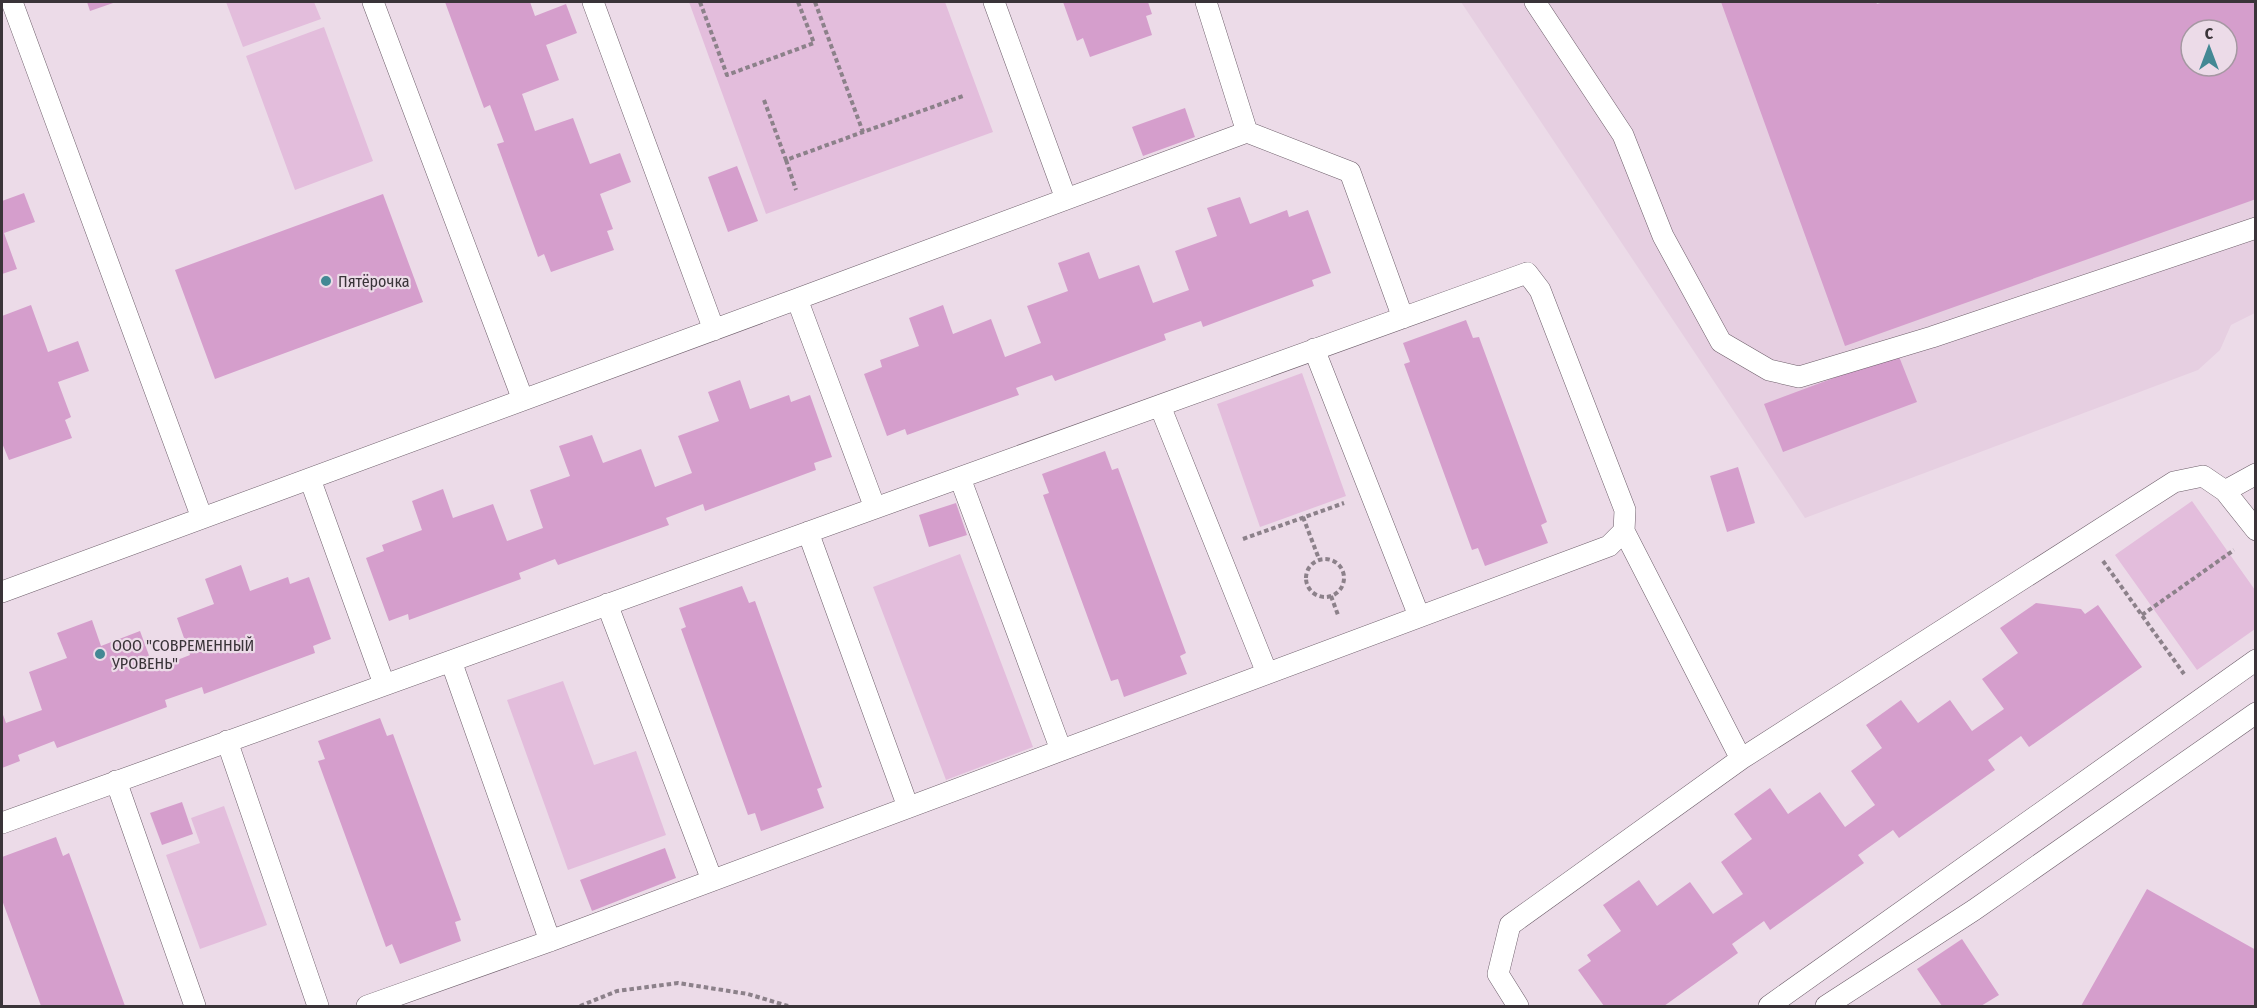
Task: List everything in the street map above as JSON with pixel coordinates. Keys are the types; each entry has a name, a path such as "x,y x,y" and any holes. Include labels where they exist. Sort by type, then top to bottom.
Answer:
{"lane":[{"path":"12,2 202,518"},
{"path":"373,2 523,400"},
{"path":"594,2 714,330"},
{"path":"994,2 1066,199"},
{"path":"1206,2 1246,132"},
{"path":"1535,2 1623,135 1663,236 1721,342 1769,370 1799,377 1932,337 2256,228"},
{"path":"2,592 1246,132 1350,172 1403,318"},
{"path":"2,823 1527,273 1540,290 1625,510 1624,531 1741,759"},
{"path":"797,299 875,508"},
{"path":"1314,349 1419,616"},
{"path":"1160,405 1267,673"},
{"path":"2225,491 2256,474"},
{"path":"1518,1006 1498,974 1510,925 1741,759 2174,482 2203,476 2225,491 2256,530"},
{"path":"960,477 1061,750"},
{"path":"310,479 384,684"},
{"path":"367,1006 550,941 1609,546 1624,531"},
{"path":"808,532 908,807"},
{"path":"607,604 712,880"},
{"path":"1769,1006 2256,660"},
{"path":"451,661 550,941"},
{"path":"1826,1006 1974,910 2256,712"},
{"path":"227,741 318,1006"},
{"path":"116,781 195,1006"}],"path":[{"path":"700,2 727,75 814,43 798,2"},
{"path":"815,2 863,132"},
{"path":"786,160 963,96"},
{"path":"764,100 796,189"},
{"path":"1217,548 1371,493"},
{"path":"1303,517 1319,559"},
{"path":"2087,538 2201,699"},
{"path":"2142,615 2236,548"},
{"path":"1319,559 1331,559 1341,567 1344,578 1341,589 1331,596 1319,596 1310,589 1306,578 1309,567 1319,559"},
{"path":"580,1006 616,991 678,983 748,994 788,1006"}],"shaded area":[{"path":"226,2 314,2 321,19 243,47"},
{"path":"689,2 945,2 993,132 766,214"},
{"path":"1461,2 2255,2 2255,313 2231,325 2220,350 2198,370 1805,518"},
{"path":"324,27 373,161 295,190 246,56"},
{"path":"1302,373 1346,496 1260,527 1217,404"},
{"path":"2192,501 2255,590 2255,629 2197,670 2115,555"},
{"path":"960,554 1033,747 946,780 873,587"},
{"path":"563,681 594,765 636,751 666,835 568,870 507,700"},
{"path":"224,806 267,925 200,949 166,855 200,843 191,818"}],"building":[{"path":"87,2 116,2 90,11"},
{"path":"445,2 530,2 535,16 566,4 577,33 546,45 559,80 522,94 535,131 573,118 590,164 620,153 631,182 600,194 613,229 607,231 614,250 551,272 544,254 538,257 497,144 504,142 490,105 484,108"},
{"path":"1063,2 1148,2 1152,14 1146,16 1152,35 1090,57 1083,38 1077,41"},
{"path":"1721,2 1876,2 1877,4 1884,2 2256,2 2256,199 1845,346"},
{"path":"1185,108 1195,137 1143,156 1132,127"},
{"path":"737,166 758,221 728,232 708,177"},
{"path":"24,193 35,222 4,233 17,269 2,274 2,201"},
{"path":"383,194 423,302 215,379 175,270"},
{"path":"1240,197 1250,224 1287,210 1289,217 1308,210 1331,273 1312,280 1314,286 1203,327 1201,321 1164,334 1166,340 1055,381 1052,375 1016,388 1019,395 907,435 905,429 887,436 864,374 882,367 880,360 919,346 909,318 943,305 953,334 991,319 1005,357 1041,343 1027,306 1068,291 1058,263 1089,252 1099,279 1139,265 1153,303 1189,290 1175,251 1217,236 1207,208"},
{"path":"31,305 48,352 78,341 89,371 58,382 71,417 65,420 72,438 9,460 2,443 2,316"},
{"path":"1466,320 1473,338 1479,337 1547,522 1541,525 1548,543 1485,566 1478,548 1472,550 1404,364 1410,362 1403,343"},
{"path":"1898,354 1917,402 1783,452 1764,404"},
{"path":"740,380 750,409 789,395 791,402 810,395 832,457 814,463 816,470 705,511 703,504 666,518 669,525 558,565 555,559 519,573 521,579 409,620 408,614 389,621 366,558 384,551 382,545 422,530 412,501 443,489 453,518 493,504 507,541 543,528 530,490 570,476 559,446 592,435 603,463 641,449 655,487 692,473 678,436 719,421 708,392"},
{"path":"1105,451 1112,470 1118,468 1186,653 1180,656 1187,674 1124,697 1118,679 1111,681 1043,495 1049,493 1042,474"},
{"path":"1738,467 1755,523 1727,532 1710,476"},
{"path":"956,503 967,535 929,547 919,515"},
{"path":"241,565 250,591 288,577 290,584 309,577 331,639 313,646 315,653 204,694 202,687 165,700 167,707 57,748 54,741 18,755 20,761 2,768 2,712 6,723 42,710 29,672 67,658 57,633 92,620 101,646 140,631 154,669 190,655 177,618 214,604 205,579"},
{"path":"742,586 749,603 755,601 822,787 817,789 824,808 761,831 755,813 748,815 681,629 686,627 679,608"},
{"path":"2036,603 2081,609 2085,614 2098,605 2142,667 2029,747 2021,736 1988,760 1995,770 1899,838 1893,830 1858,855 1864,863 1770,930 1764,921 1732,944 1738,953 1664,1006 1604,1006 1578,970 1591,961 1587,955 1621,931 1603,905 1639,880 1657,906 1690,882 1713,914 1743,894 1721,862 1752,839 1734,814 1770,788 1788,814 1820,792 1845,827 1875,805 1851,771 1882,748 1866,725 1901,700 1918,723 1950,700 1972,731 2004,709 1982,679 2018,653 2000,628"},
{"path":"380,718 387,736 393,734 461,920 455,922 461,941 400,964 392,944 386,947 318,761 325,759 318,741"},
{"path":"182,802 193,834 162,845 150,813"},
{"path":"56,837 63,856 69,853 125,1006 41,1006 2,900 2,857"},
{"path":"665,848 676,878 592,911 580,880"},
{"path":"2147,889 2256,950 2256,1006 2081,1006"},
{"path":"1962,939 1999,995 1981,1006 1942,1006 1917,969"}],"place":[{"name":"Пятёрочка","path":"326,281"},
{"name":"ООО \"СОВРЕМЕННЫЙ УРОВЕНЬ\"","path":"100,654"}]}
